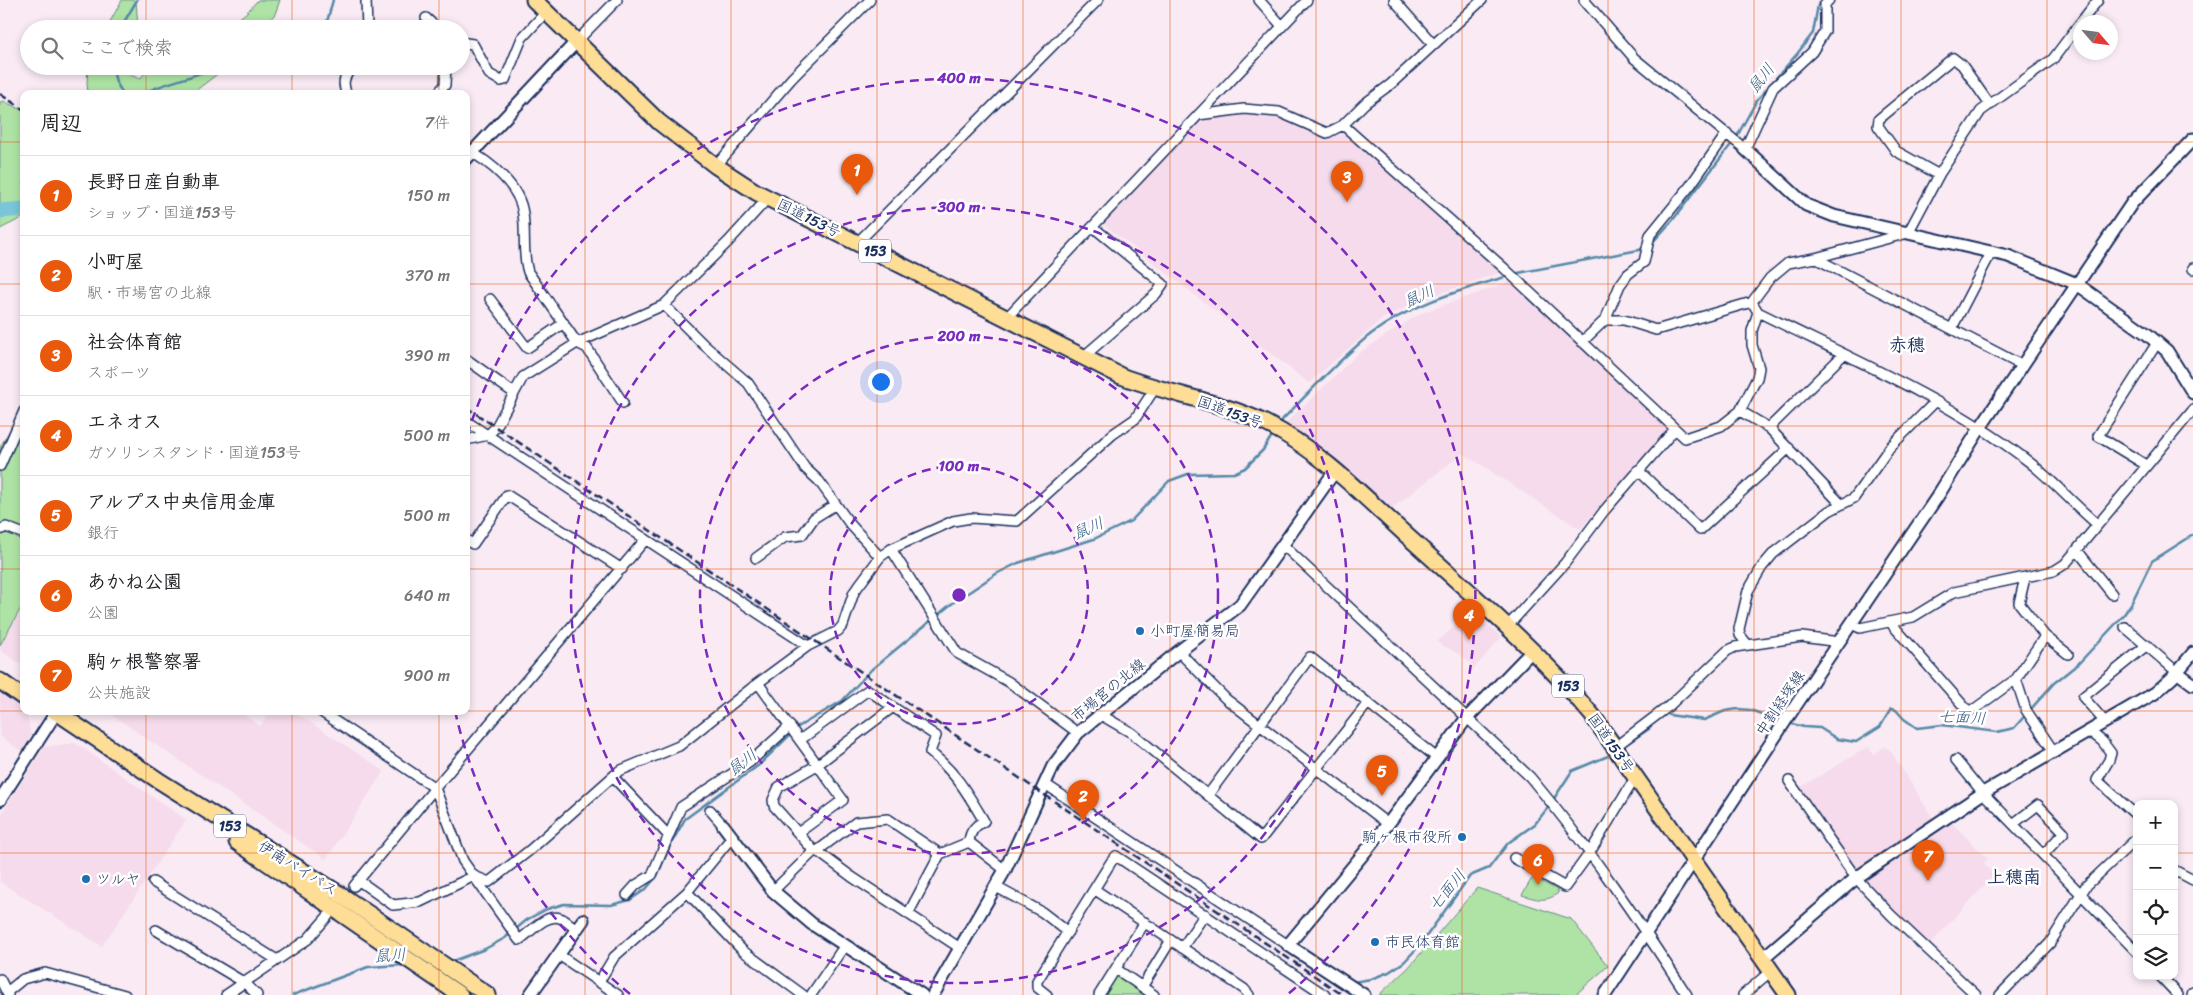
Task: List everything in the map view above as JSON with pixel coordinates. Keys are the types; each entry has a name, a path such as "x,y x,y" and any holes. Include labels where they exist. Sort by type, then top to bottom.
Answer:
{"highway":[{"name":"国道153号","path":"534,0 659,122 716,166 768,198 1121,376 1244,414 1285,434 1319,457 1532,651 1564,682 1592,714 1788,995"},
{"path":"0,673 20,687"},
{"path":"0,681 20,695"},
{"name":"伊南バイパス","path":"56,715 399,944 454,973 488,995"},
{"name":"伊南バイパス","path":"399,944 442,983 460,995"}],"street":[{"path":"366,0 367,20"},
{"path":"470,151 617,0"},
{"path":"716,166 792,78 870,0"},
{"path":"858,242 1098,0"},
{"path":"1259,0 1282,26"},
{"path":"1008,319 1011,313 1307,0"},
{"path":"1394,0 1433,44"},
{"path":"1198,115 1244,109 1279,112 1327,133 1344,125 1364,104 1391,84 1481,0"},
{"path":"1584,0 1634,58 1729,134 1806,205 1834,216 1992,251 2077,284 2118,312 2167,351 2193,393"},
{"path":"1742,146 1773,88 1812,52 1825,31 1825,4 1829,0"},
{"path":"2087,15 2098,0"},
{"path":"470,43 473,44 489,74 494,79 505,80 522,38 546,12"},
{"path":"1605,320 1624,320 1656,330 1752,302 1770,278 1783,265 1908,232 1939,175 1981,111 2053,59 2073,33"},
{"path":"1939,175 1896,151 1878,126 1880,119 1953,58 1962,65 1990,105"},
{"path":"345,90 343,84 346,75"},
{"path":"441,90 445,85 446,75"},
{"path":"1344,125 1504,268 1685,438 1721,426 1740,411 1758,378 1759,368 1752,345 1752,331 1758,312"},
{"path":"1582,342 1605,320 1620,285 1628,274 1644,262 1649,238 1729,134"},
{"name":"中割経塚線","path":"1605,995 1785,722 1937,497 1980,428 2132,203 2193,139"},
{"path":"470,154 506,180 521,201 525,261 528,272 578,343 587,348 623,403"},
{"path":"470,439 488,435 496,427 523,377 578,343 664,305 728,242 768,198"},
{"path":"1083,357 1156,294 1163,284 1093,227"},
{"path":"1952,328 1992,251"},
{"path":"1815,258 2023,366"},
{"path":"490,299 527,348 564,323"},
{"path":"1752,302 1758,312 1935,402 1980,428 2038,469 2072,503 2097,524"},
{"path":"664,305 704,345 748,383 805,468 820,481 835,505 880,557"},
{"path":"2146,465 2098,436 2157,343"},
{"path":"1769,428 1843,354"},
{"path":"470,362 514,393"},
{"path":"646,540 356,883 393,905 420,902 474,876 489,882 530,850 619,771 679,746 808,646 838,631 843,625 854,592 880,557 891,549 953,521 971,518 1017,521 1113,434 1135,419 1155,388"},
{"path":"1747,644 1740,635 1739,629 1748,591 1773,554 1841,504 1854,498 1890,447 1935,402"},
{"path":"1851,624 1860,628 1913,617 1954,592 2054,571 2064,564 2077,550 2193,410"},
{"path":"1740,411 1769,428 1841,504"},
{"path":"0,466 20,419"},
{"path":"470,424 808,646"},
{"path":"1506,628 1565,563 1604,511 1675,429"},
{"path":"1638,470 1700,530 1789,448"},
{"name":"市場宮の北線","path":"934,995 1005,870 1053,766 1078,733 1240,605 1284,546 1335,471"},
{"path":"470,542 473,544 507,495 622,569"},
{"path":"756,558 785,537 802,535 814,518 835,505"},
{"path":"0,530 6,527 20,532"},
{"path":"1284,546 1466,719 1530,777 1555,807 1589,854 1687,995"},
{"path":"891,549 957,653 1009,682 1078,733"},
{"path":"2077,550 2112,594"},
{"path":"2024,578 2020,603 2045,636 2068,654"},
{"path":"1890,622 1968,711 1976,708 2016,679 2045,636"},
{"path":"2125,627 2193,684"},
{"path":"1615,747 1669,706 1727,651 1735,646 1802,637 1839,642"},
{"path":"2104,722 2083,697 2147,645"},
{"path":"1288,945 1388,824 1466,719 1532,651"},
{"path":"1179,652 1226,699 1388,824"},
{"path":"1743,995 1767,964 1856,878 1983,793 2155,693 2193,653"},
{"path":"1208,795 1310,657 1437,758"},
{"path":"2016,679 2026,710 2054,752"},
{"path":"758,683 843,800 798,833"},
{"path":"798,738 868,690 936,736 930,752 949,768 964,787 984,821 974,826 969,835 969,842"},
{"path":"1101,715 1132,733 1261,839 1368,703"},
{"path":"893,707 817,765 779,788 773,800 774,806 816,851 960,948"},
{"path":"0,800 52,715"},
{"path":"326,715 435,788 463,861 519,940 533,929 554,917 562,918 577,930"},
{"path":"627,894 636,885 652,875 681,807 750,762 790,726"},
{"path":"2089,731 2102,741 2111,753 2097,780 2133,812"},
{"path":"1956,760 1983,793 2133,948"},
{"path":"613,777 669,836"},
{"path":"1514,858 1565,888 1589,854 1635,778"},
{"path":"1789,781 1856,878 1891,915 1976,995"},
{"path":"1045,784 1355,989"},
{"path":"2013,824 2038,805 2064,832 2042,855"},
{"path":"710,810 723,824 773,891 812,924 922,995"},
{"path":"773,891 816,851 856,822 888,819 940,854"},
{"path":"599,982 614,957 686,892 732,837"},
{"path":"908,914 940,854 969,842"},
{"path":"969,842 1005,870"},
{"path":"2000,995 2050,943 2086,886 2133,843"},
{"path":"1047,995 1039,990 1036,984 1110,862 1116,856 1325,995"},
{"path":"2178,872 2193,880"},
{"path":"153,882 277,960"},
{"path":"996,887 1042,912 1068,932"},
{"path":"1094,889 1244,989 1249,995"},
{"path":"686,892 743,952 803,995"},
{"path":"1182,948 1204,914"},
{"path":"226,995 308,939 328,916"},
{"path":"530,995 583,920"},
{"path":"1099,995 1145,922"},
{"path":"156,930 245,982 257,995"},
{"path":"1142,987 1171,940"},
{"path":"811,995 845,945"},
{"path":"559,955 618,995"},
{"path":"1116,969 1154,995"},
{"path":"0,979 7,994 23,979 44,973 125,995"},
{"path":"2164,980 2178,995"}],"shaded area":[{"path":"1243,113 1278,116 1329,138 1347,133 1501,272 1417,301 1382,319 1309,383 1102,223 1204,116"},
{"path":"1512,281 1663,421 1667,430 1580,529 1463,453 1391,509 1329,452 1285,424 1358,354 1402,325 1422,313"},
{"path":"1470,608 1501,637 1470,673 1471,664 1464,657 1437,642 1452,629"},
{"path":"20,614 20,663 0,650 0,637"},
{"path":"0,691 20,704 20,715 27,715 31,736 21,751 0,736"},
{"path":"112,715 244,715 260,726 269,715 299,715 384,771 326,859"},
{"path":"75,743 186,820 102,946 0,882 0,817 44,747"},
{"path":"1868,747 1874,755 1884,747 1890,750 1934,820 1860,870 1854,870 1798,789"},
{"path":"1951,822 1988,859 1983,863 1994,875 1929,945 1866,884 1868,877"}],"green space":[{"path":"122,0 136,0 137,20 111,20"},
{"path":"258,0 280,0 275,14 270,20 237,20"},
{"path":"87,75 130,75 140,79 143,75 216,75 196,90 88,90"},
{"path":"3,101 20,109 20,219 0,229 0,102"},
{"path":"20,413 20,610 0,645 0,447"},
{"path":"1534,878 1558,890 1558,893 1545,899 1536,899 1522,895"},
{"path":"1477,888 1571,919 1608,966 1575,995 1379,995 1408,968"},
{"path":"1120,975 1147,995 1103,995 1114,976"}],"waterway":[{"path":"125,20 137,0"},
{"path":"327,20 333,0"},
{"name":"鼠川","path":"1736,138 1757,100 1813,33 1818,5 1822,0"},
{"path":"114,75 121,90"},
{"path":"151,90 195,75"},
{"name":"鼠川","path":"1652,243 1672,221 1733,142"},
{"path":"0,211 20,209"},
{"name":"鼠川","path":"1513,274 1639,250 1645,247"},
{"name":"鼠川","path":"1279,425 1336,364 1386,323 1437,299 1508,276"},
{"name":"鼠川","path":"450,962 485,949 505,938 528,919 547,909 564,904 611,905 630,900 646,889 657,876 671,844 685,819 759,765 798,727 842,701 872,669 950,605 996,574 1018,563 1094,539 1131,521 1169,481 1188,474 1234,473 1245,468 1263,450 1273,434"},
{"name":"七面川","path":"1788,723 1820,728 1837,739 1856,742 1880,727 1891,709 1896,710 1904,719 1917,728 1942,725 1997,732 2014,728 2054,683 2078,664 2123,616 2152,561 2193,535"},
{"name":"七面川","path":"1669,715 1704,720 1725,711 1738,709 1750,710 1782,721"},
{"name":"七面川","path":"1628,743 1649,729"},
{"name":"七面川","path":"1553,800 1572,771 1608,756"},
{"name":"七面川","path":"1353,982 1371,979 1389,972 1404,962 1420,945 1470,876 1489,868 1508,843 1535,824 1550,805"},
{"name":"鼠川","path":"293,995 368,967 404,965"}],"railway":[{"path":"0,94 20,107"},
{"path":"470,410 1343,995"}],"place":[{"name":"長野日産自動車","path":"857,195"},
{"name":"社会体育館","path":"1347,202"},
{"name":"小町屋簡易局","path":"1140,631"},
{"name":"エネオス","path":"1469,640"},
{"name":"アルプス中央信用金庫","path":"1382,796"},
{"name":"小町屋","path":"1083,821"},
{"name":"駒ヶ根市役所","path":"1462,837"},
{"name":"ツルヤ","path":"86,879"},
{"name":"駒ヶ根警察署","path":"1928,881"},
{"name":"あかね公園","path":"1538,885"},
{"name":"市民体育館","path":"1375,942"}],"district":[{"name":"赤穂","path":"1907,345"},
{"name":"上穂南","path":"2014,877"}]}
